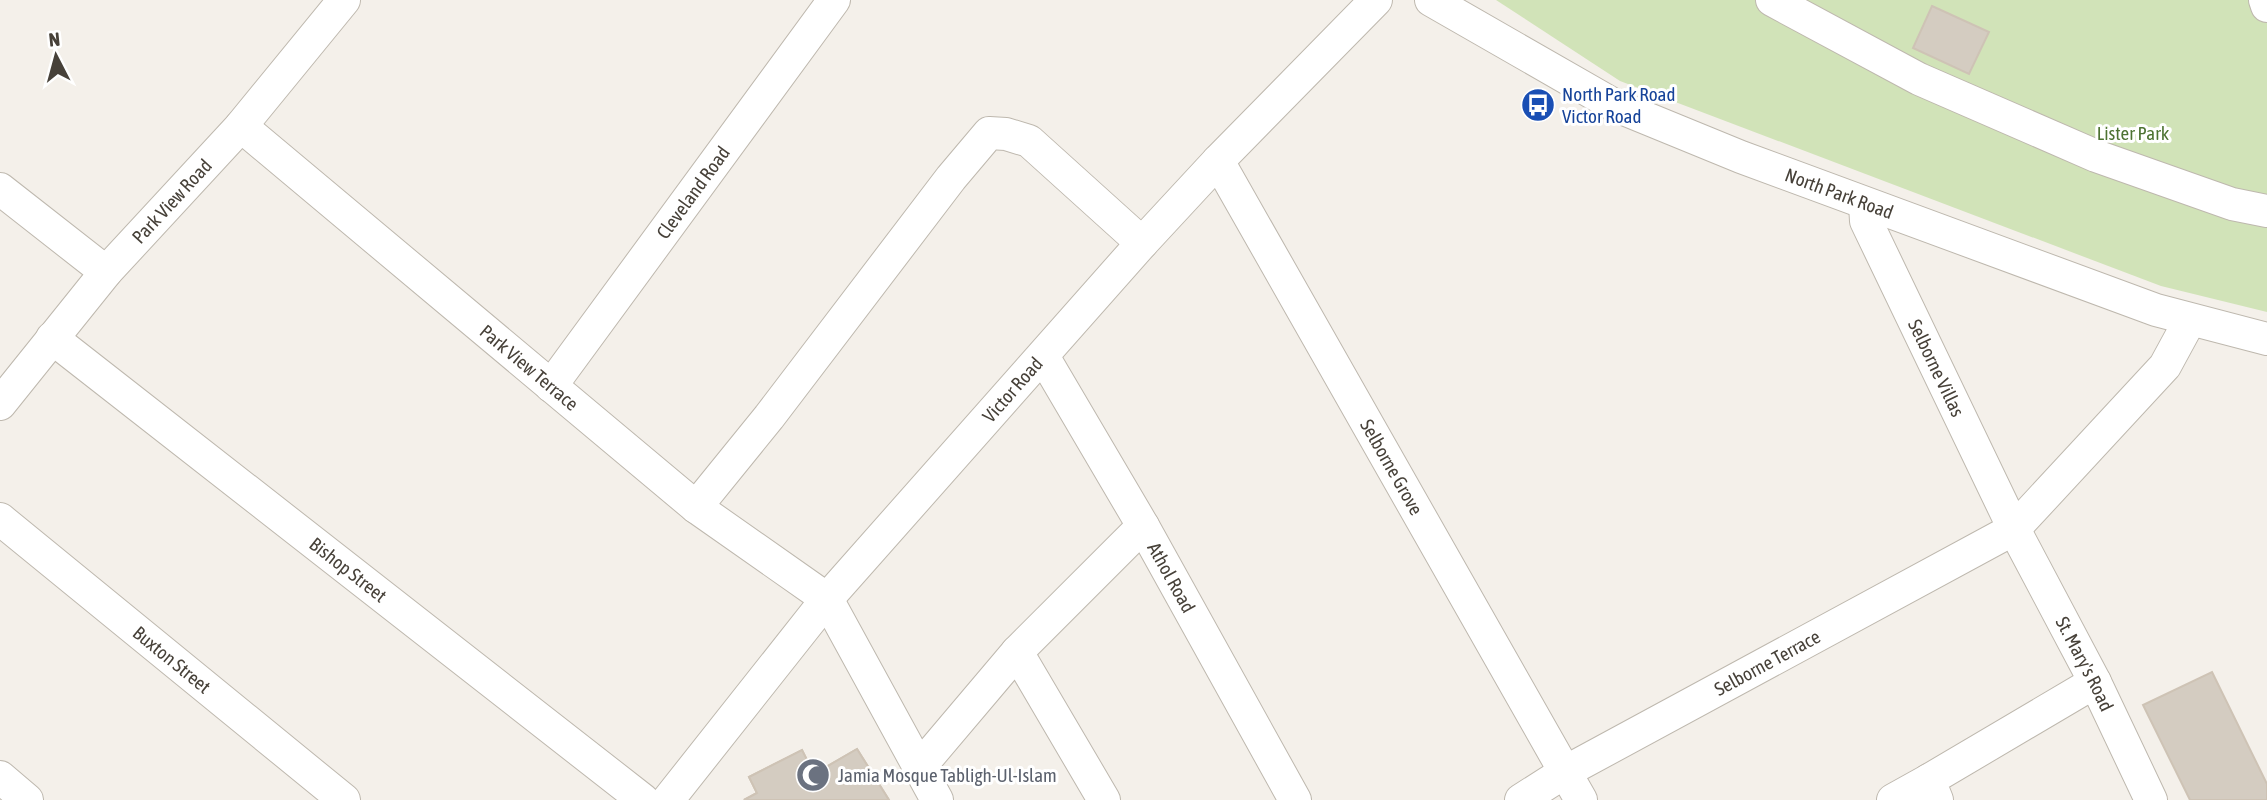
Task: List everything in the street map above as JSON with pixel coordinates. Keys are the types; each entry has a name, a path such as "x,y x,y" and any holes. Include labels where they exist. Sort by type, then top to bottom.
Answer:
{"street":[{"name":"Park View Road","path":"0,404 106,272 242,126 344,0"},
{"name":"Cleveland Road","path":"551,386 834,0"},
{"name":"Victor Road","path":"668,800 827,599 1142,243 1218,161 1376,0"},
{"name":"North Park Road","path":"1431,0 1614,105 1741,157 2190,320 2267,339"},
{"path":"1772,0 1919,79 2096,156 2232,204 2267,212"},
{"path":"2265,0 2267,6"},
{"name":"Park View Terrace","path":"242,126 696,507 827,599"},
{"path":"696,507 769,417 951,178 989,133 1006,134 1029,141 1142,243"},
{"name":"Selborne Grove","path":"1218,161 1581,800"},
{"path":"0,189 106,272"},
{"name":"Selborne Villas","path":"1865,204 1866,221 2014,529"},
{"name":"Selborne Terrace","path":"1521,800 1565,772 2014,529 2165,366 2190,320"},
{"name":"Bishop Street","path":"52,338 643,800"},
{"name":"Athol Road","path":"1043,356 1143,526 1295,800"},
{"name":"Buxton Street","path":"0,519 344,800"},
{"path":"918,769 1017,652 1143,526"},
{"name":"St. Mary's Road","path":"2014,529 2095,682 2151,800"},
{"path":"827,599 937,800"},
{"path":"1017,652 1104,800"},
{"path":"1893,800 1933,790 2095,682"},
{"path":"0,777 27,800"}],"green space":[{"name":"Lister Park","path":"1496,0 2267,0 2267,312 2161,286 1620,81"}],"building":[{"path":"1932,6 1989,32 1969,74 1913,48"},
{"path":"2212,672 2267,784 2267,800 2190,800 2143,705"},
{"name":"Jamia Mosque Tabligh-Ul-Islam","path":"857,749 889,800 744,800 757,793 749,777 802,750 814,774"},
{"name":"Jamia Mosque Tabligh-Ul-Islam","path":"857,749 889,800 744,800 757,793 749,777 802,750 814,774"}],"place":[{"name":"North Park Road Victor Road","path":"1538,105"},
{"name":"Jamia Mosque Tabligh-Ul-Islam","path":"813,775"}]}
